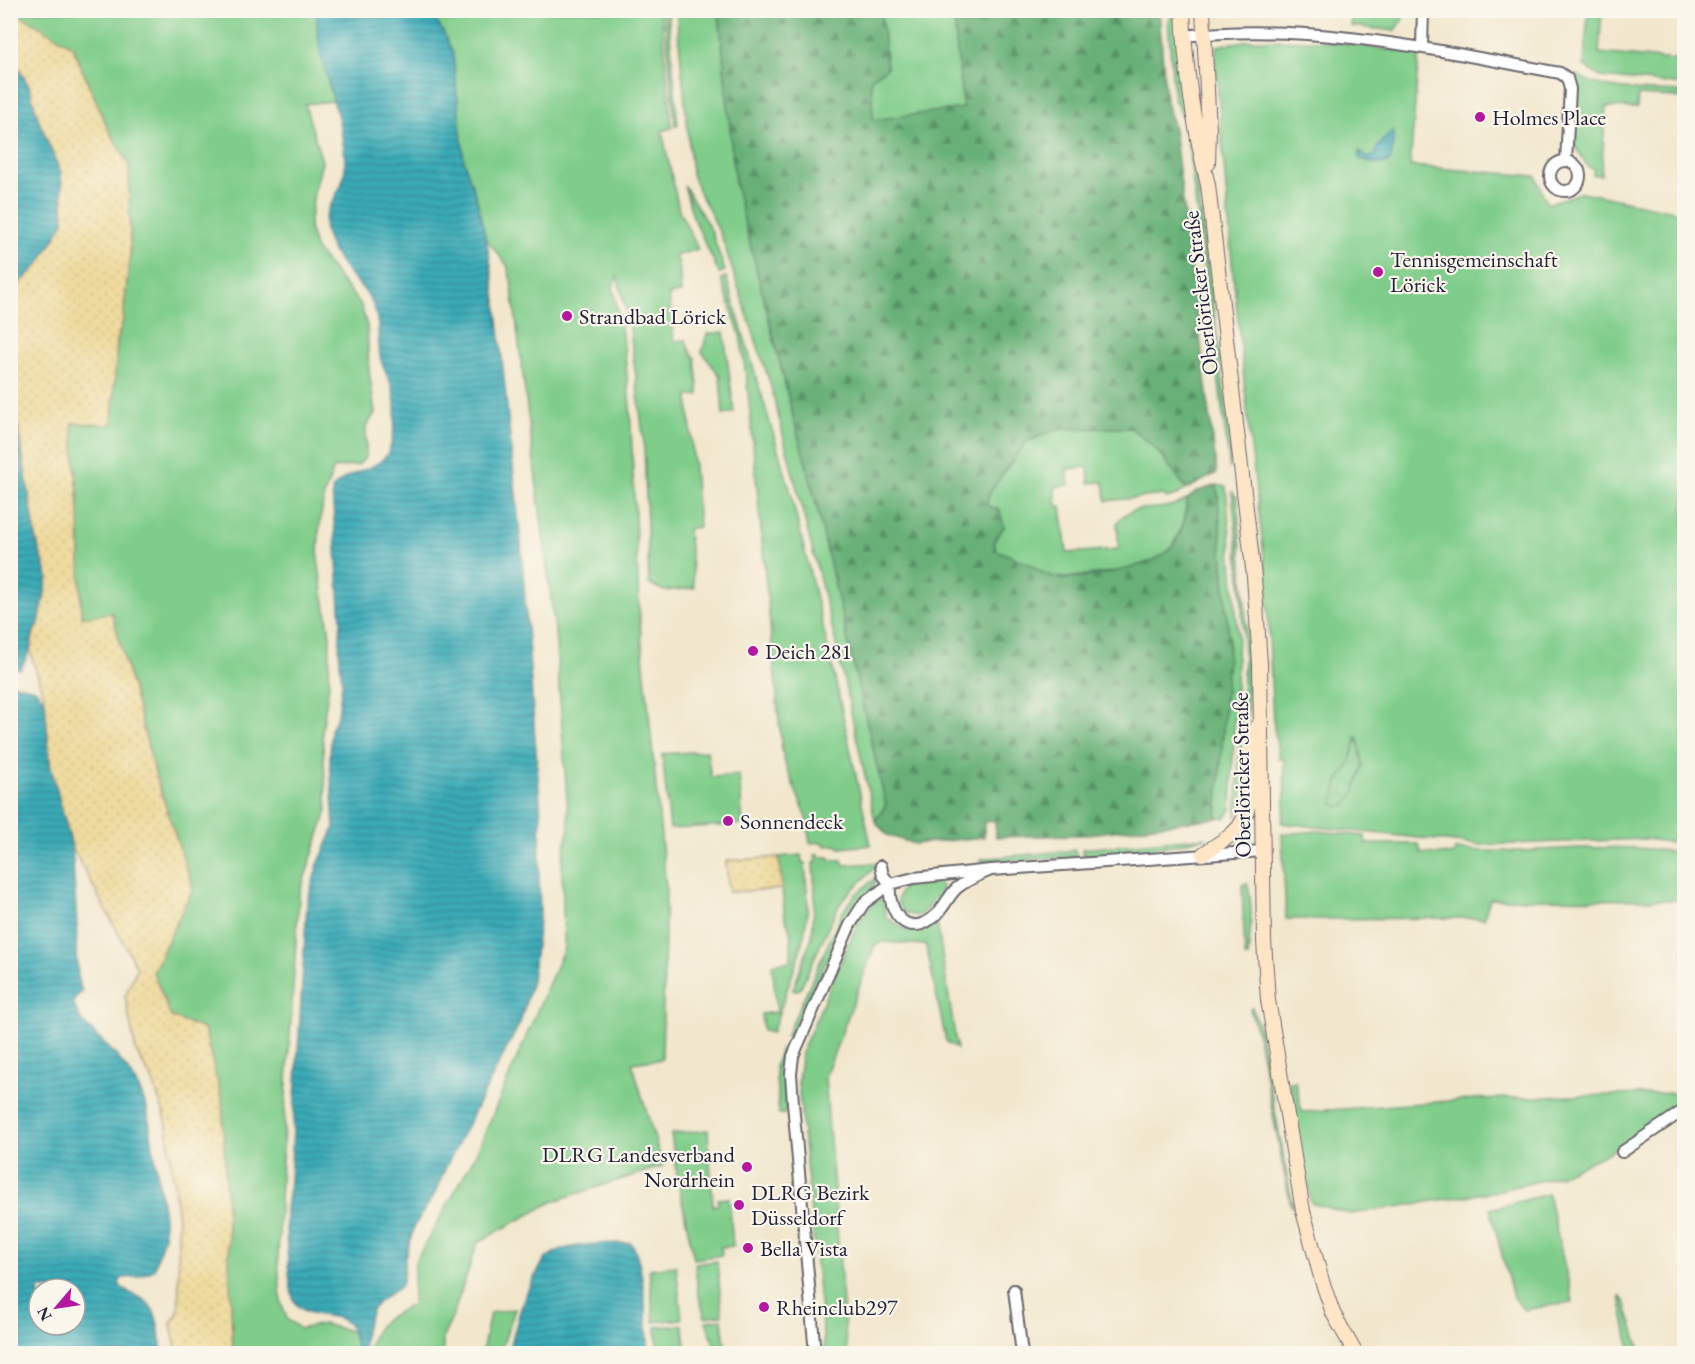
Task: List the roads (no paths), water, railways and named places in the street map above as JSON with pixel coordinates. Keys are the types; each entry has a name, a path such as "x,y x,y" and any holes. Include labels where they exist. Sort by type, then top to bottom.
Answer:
{"main road":[{"name":"Oberlöricker Straße","path":"1184,10 1184,36 1195,131 1208,184 1254,577 1260,663 1264,941 1268,1000 1303,1211 1333,1313 1356,1353"},
{"name":"Oberlöricker Straße","path":"1203,10 1209,130 1208,184"},
{"path":"1203,854 1231,835 1239,827 1247,812 1250,737 1261,721"}],"street":[{"path":"1422,47 1423,10"},
{"path":"1184,36 1326,34 1422,47 1562,74 1567,78 1570,89 1566,161"},
{"path":"815,1353 791,1074 793,1056 850,925 864,903 890,884 914,878 991,870 1263,851"},
{"path":"881,866 890,884 889,894 894,912 903,923 912,925 924,922 937,914 954,890 968,879 991,870"},
{"path":"1622,1152 1684,1110"},
{"path":"1014,1290 1022,1353"}],"water":[{"path":"316,11 429,11 443,31 453,53 464,161 477,200 489,253 496,300 521,543 541,816 540,912 532,981 520,1023 446,1167 435,1194 415,1225 405,1257 400,1287 378,1302 372,1310 365,1329 363,1354 356,1353 354,1336 349,1326 342,1320 305,1311 296,1304 289,1274 286,1228 307,903 317,867 334,828 330,761 331,730 338,715 342,683 339,650 341,621 332,490 346,477 381,461 391,445 395,418 394,396 381,360 377,320 373,306 366,293 336,256 325,231 326,215 341,185 345,167 340,125 321,56"},
{"path":"11,56 29,86 39,121 61,174 64,222 39,264 11,295"},
{"path":"1393,130 1393,150 1389,162 1378,164 1359,158 1359,151 1368,158 1375,155 1377,147"},
{"path":"10,383 37,543 48,577 39,623 21,669 10,668"},
{"path":"10,683 35,689 45,701 50,764 72,847 77,925 76,954 79,984 82,991 74,999 74,1005 81,1020 116,1055 130,1073 147,1108 164,1216 164,1236 154,1270 137,1277 122,1278 119,1283 121,1287 143,1299 151,1307 158,1326 162,1353 11,1353"},
{"path":"631,1243 642,1278 649,1353 509,1353 524,1301 532,1281 547,1257 557,1251 577,1246"}],"place":[{"name":"Holmes Place","path":"1480,117"},
{"name":"Tennisgemeinschaft Lörick","path":"1378,272"},
{"name":"Strandbad Lörick","path":"567,316"},
{"name":"Deich 281","path":"753,651"},
{"name":"Sonnendeck","path":"728,821"},
{"name":"DLRG Landesverband Nordrhein","path":"747,1167"},
{"name":"DLRG Bezirk Düsseldorf","path":"739,1205"},
{"name":"Bella Vista","path":"748,1248"},
{"name":"Rheinclub297","path":"764,1307"}]}
